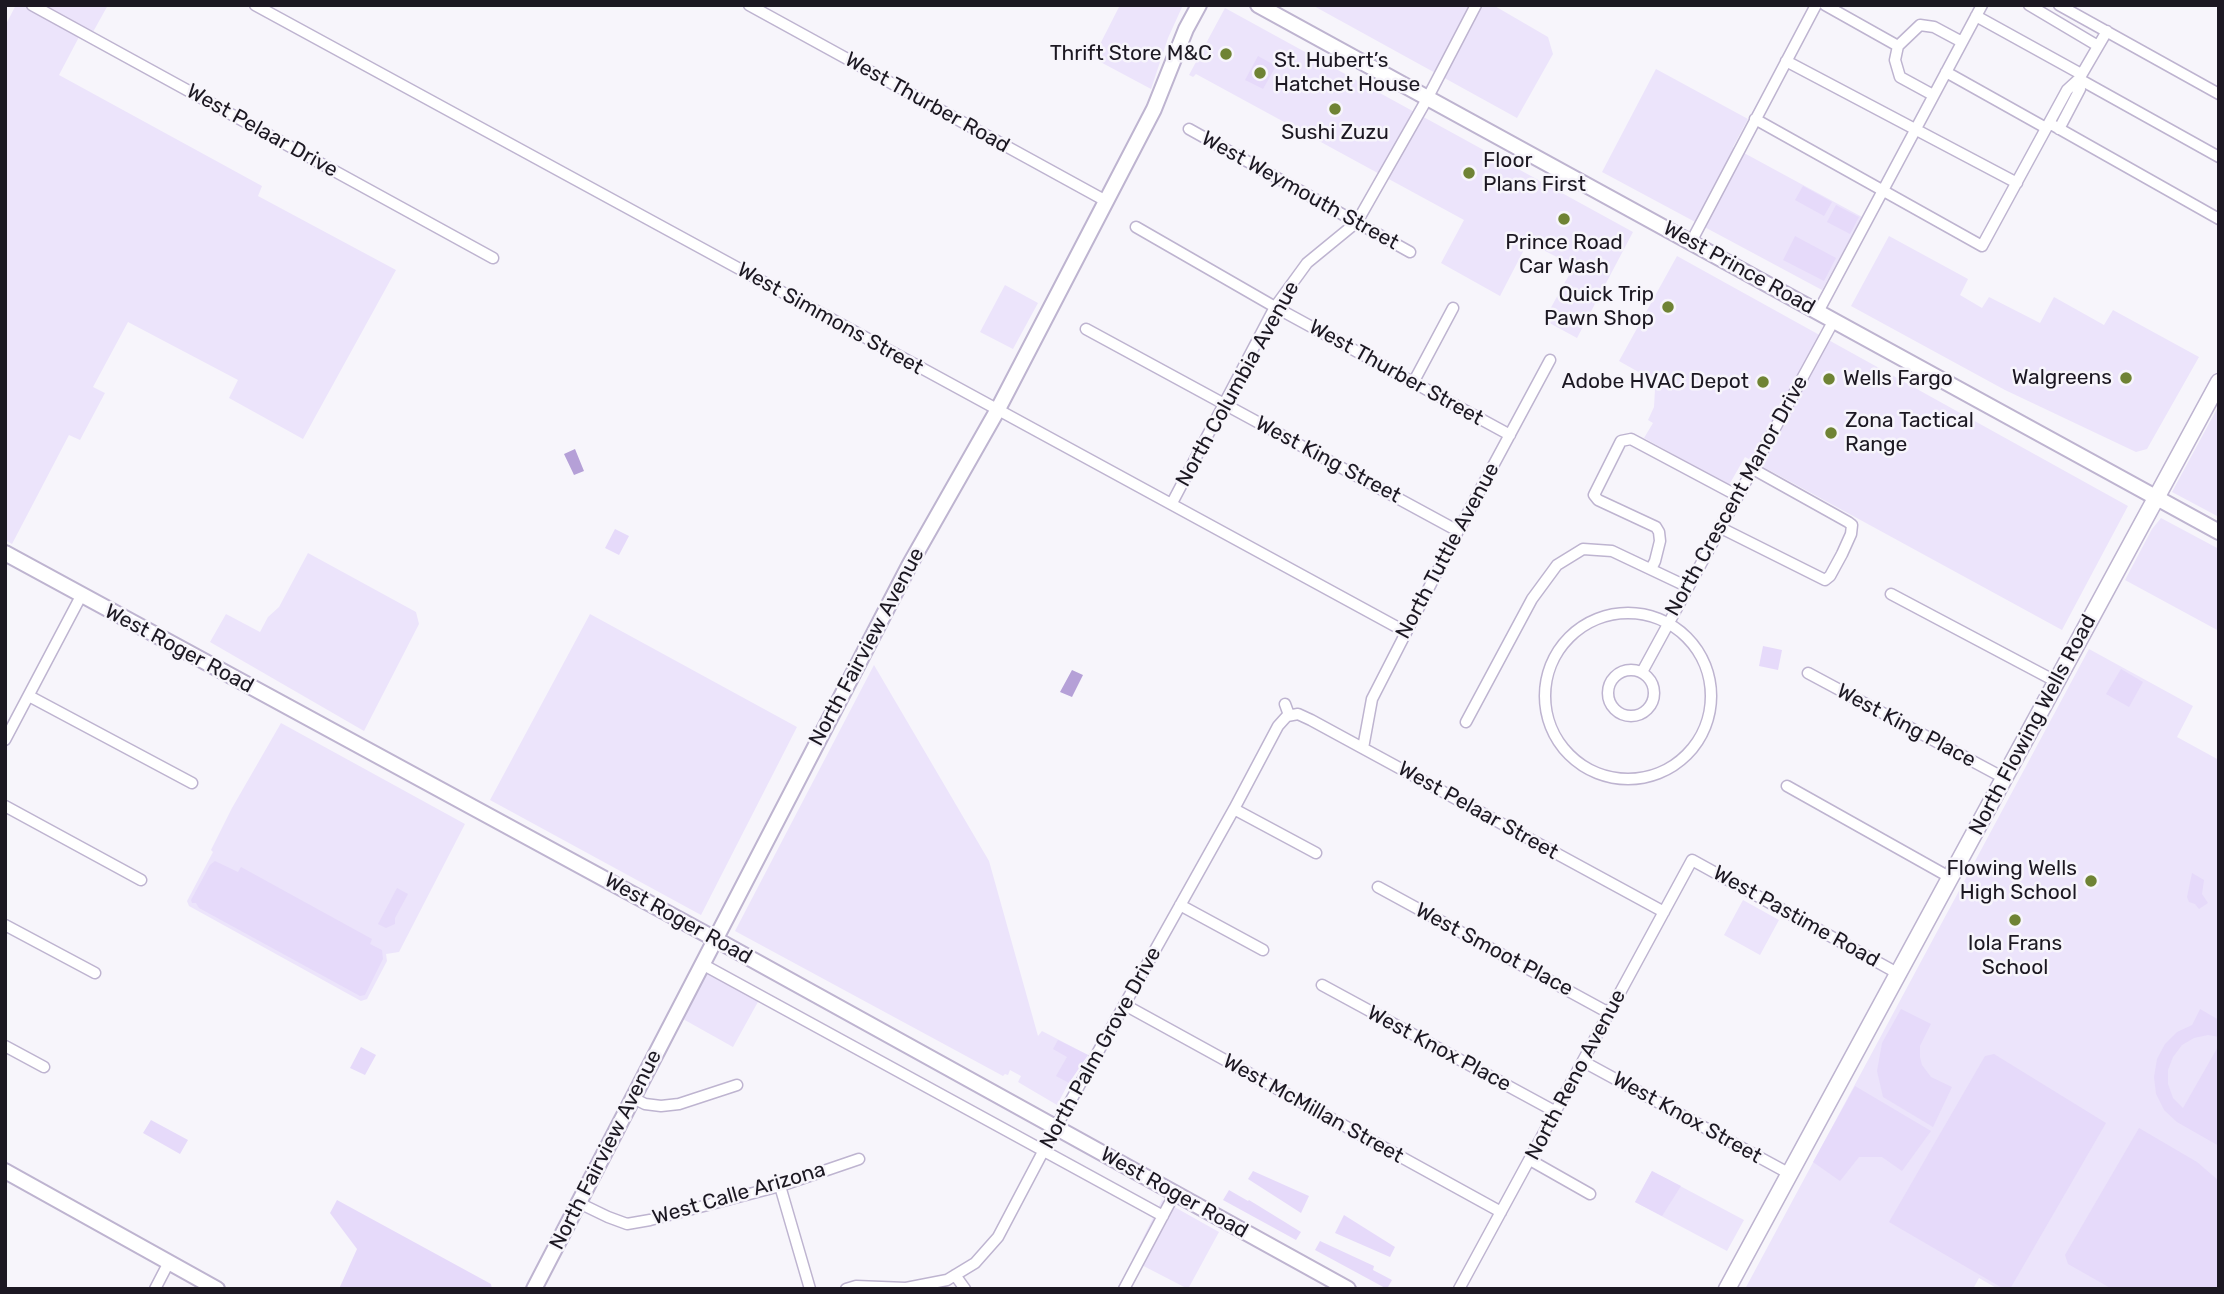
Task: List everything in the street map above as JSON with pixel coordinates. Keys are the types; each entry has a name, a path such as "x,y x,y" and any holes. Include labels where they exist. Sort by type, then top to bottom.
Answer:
{"main road":[{"name":"North Flowing Wells Road","path":"1727,1289 2219,382"}],"street":[{"name":"West Pelaar Drive","path":"32,5 493,257"},
{"name":"West Simmons Street","path":"255,5 1406,632"},
{"name":"West Thurber Road","path":"749,5 1106,201"},
{"name":"North Fairview Avenue","path":"534,1289 910,565 997,411 1154,110 1186,29 1199,5"},
{"name":"West Prince Road","path":"1258,5 2219,532"},
{"name":"North Columbia Avenue","path":"1172,503 1275,307 1307,262 1357,222 1427,99 1476,5"},
{"path":"1691,242 1816,5"},
{"path":"1825,5 1898,46"},
{"path":"2029,5 2098,46"},
{"path":"2059,5 2219,94"},
{"path":"1818,312 1977,9 2080,76 2219,157"},
{"path":"1933,95 1900,77 1895,60 1898,46 1920,25 1934,27 1962,42"},
{"path":"1755,119 1982,246 2067,90 2080,76 2106,31"},
{"path":"1786,61 2017,183"},
{"path":"1946,72 2059,129 2219,219"},
{"path":"2059,129 2080,89 2080,76"},
{"name":"West Weymouth Street","path":"1189,129 1410,252"},
{"name":"West Thurber Street","path":"1136,227 1275,307 1510,435"},
{"path":"1413,383 1453,308"},
{"name":"North Crescent Manor Drive","path":"1642,672 1834,320"},
{"name":"West King Street","path":"1086,329 1458,530"},
{"name":"North Tuttle Avenue","path":"1363,748 1372,699 1458,530 1550,360"},
{"path":"1651,569 1660,541 1656,527 1598,500 1594,495 1621,441 1631,439 1738,496"},
{"path":"1721,528 1825,580 1842,554 1852,525 1753,469"},
{"path":"1466,722 1532,599 1557,565 1583,549 1612,551 1688,587"},
{"name":"West Roger Road","path":"5,553 715,939 1348,1289"},
{"path":"1891,594 2057,682"},
{"path":"5,740 81,596"},
{"path":"1618,611 1643,614 1668,622 1699,651 1708,673 1712,698 1702,736 1688,755 1656,776 1622,780 1593,773 1572,758 1555,737 1550,726 1546,714 1545,686 1550,665 1564,642 1579,627 1594,619 1618,611"},
{"path":"1621,672 1642,672 1654,688 1650,706 1645,711 1632,715 1619,712 1610,702 1608,695 1611,681 1621,672"},
{"name":"West King Place","path":"1808,673 2004,778"},
{"path":"29,695 192,783"},
{"path":"1285,704 1290,715"},
{"name":"West Pelaar Street","path":"1290,715 1304,716 1664,912"},
{"name":"North Palm Grove Drive","path":"846,1289 856,1286 906,1288 947,1280 975,1263 998,1237 1278,726 1290,715"},
{"path":"1787,786 1951,878"},
{"path":"5,806 141,880"},
{"path":"1234,808 1316,853"},
{"name":"North Reno Avenue","path":"1458,1289 1692,860"},
{"name":"West Pastime Road","path":"1692,860 1899,974"},
{"name":"West Smoot Place","path":"1378,887 1609,1013"},
{"path":"1180,905 1262,950"},
{"path":"5,925 95,973"},
{"name":"West Roger Road","path":"702,964 1163,1216"},
{"name":"West Knox Place","path":"1322,985 1556,1112"},
{"name":"West McMillan Street","path":"1125,1004 1501,1212"},
{"path":"5,1046 44,1067"},
{"name":"West Knox Street","path":"1584,1062 1790,1174"},
{"path":"633,1098 645,1104 679,1104 737,1085"},
{"name":"West Calle Arizona","path":"579,1203 627,1224 780,1185 859,1159"},
{"path":"1530,1160 1590,1194"},
{"path":"5,1171 217,1289"},
{"path":"780,1185 810,1289"},
{"path":"1124,1289 1175,1193"},
{"path":"155,1289 169,1262"},
{"path":"956,1275 965,1289"}],"shaded area":[{"path":"16,5 108,5 88,41 79,37 59,75 262,186 258,196 396,270 303,439 229,398 238,380 128,322 93,387 105,393 80,440 69,435 12,544 5,540 5,26"},
{"path":"1120,5 1183,5 1168,38 1151,89 1093,58"},
{"path":"1312,5 1493,5 1548,37 1553,54 1517,118"},
{"path":"1225,8 1633,232 1577,338 1544,320 1574,266 1528,242 1500,296 1441,263 1464,220 1196,74 1193,77 1189,75"},
{"name":"St. Hubert’s Hatchet House","path":"1258,56 1276,66 1263,89 1245,80"},
{"path":"1656,69 1748,119 1733,147 1862,217 1822,290 1602,172"},
{"path":"1803,186 1832,202 1824,216 1795,200"},
{"path":"1836,205 1859,217 1850,234 1827,222"},
{"path":"1795,236 1836,258 1824,281 1783,260"},
{"path":"1889,236 1968,279 1960,295 1982,308 1989,297 2040,323 2054,297 2104,325 2113,310 2199,357 2147,449 2136,452 2005,390 1851,306"},
{"path":"1677,256 2128,506 2062,630 1745,457 1729,485 1644,438 1653,423 1648,420 1654,407 1658,383 1619,361"},
{"path":"1005,285 1038,303 1013,349 980,332"},
{"path":"2219,405 2219,517 2172,492"},
{"path":"575,449 584,471 574,475 564,454"},
{"path":"2161,518 2219,549 2219,631 2125,580 2152,529"},
{"path":"615,529 629,536 619,555 605,548"},
{"path":"308,553 416,612 419,624 364,731 210,642 226,614 260,632 268,617 279,607"},
{"path":"590,614 797,727 701,915 490,800"},
{"path":"1763,646 1782,650 1778,670 1759,666"},
{"name":"Flowing Wells High School","path":"2089,649 2193,706 2177,737 2219,760 2219,1289 1998,1289 1979,1278 1973,1289 1745,1289"},
{"path":"874,665 989,861 1038,1036 1042,1031 1088,1055 1074,1073 1057,1105 1018,1082 1021,1076 1010,1070 1008,1075 1003,1076 735,931"},
{"path":"2121,669 2143,682 2129,707 2106,694"},
{"path":"1072,670 1083,675 1072,697 1060,692"},
{"path":"281,723 465,824 399,952 386,954 387,961 367,999 361,1001 189,906 187,901 232,808"},
{"path":"215,861 238,872 241,867 372,939 370,944 382,950 383,959 365,995 360,996 192,903 191,900 210,865"},
{"path":"2192,873 2204,880 2202,894 2208,903 2199,909 2189,902 2187,897"},
{"path":"397,888 408,894 395,918 395,924 386,928 378,924"},
{"path":"1743,900 1779,920 1760,955 1724,935"},
{"path":"708,972 759,1000 733,1047 683,1019"},
{"path":"1901,1009 1931,1024 1920,1046 1922,1065 1931,1077 1952,1087 1933,1127 1883,1097 1877,1071 1882,1043"},
{"path":"2200,1009 2219,1020 2219,1037 2208,1035 2194,1038 2182,1045 2168,1070 2168,1084 2173,1098 2183,1108 2219,1045 2219,1146 2177,1122 2164,1110 2156,1094 2154,1077 2157,1059 2165,1044 2177,1032 2192,1025"},
{"path":"1058,1040 1088,1055 1069,1083 1056,1076 1067,1057 1053,1049"},
{"path":"361,1047 376,1055 365,1075 350,1068"},
{"path":"1994,1054 2106,1123 2010,1289 2004,1289 1889,1222 1985,1056"},
{"path":"1855,1086 1931,1131 1902,1171 1882,1157 1859,1157 1840,1181 1813,1162"},
{"path":"151,1120 188,1140 180,1154 143,1133"},
{"path":"2139,1128 2197,1162 2219,1181 2219,1289 2112,1289 2068,1264 2065,1255"},
{"path":"1253,1171 1309,1196 1301,1213 1248,1179"},
{"path":"1652,1171 1744,1220 1727,1251 1635,1202"},
{"path":"1652,1171 1681,1186 1662,1216 1635,1202"},
{"path":"1229,1190 1301,1232 1296,1240 1223,1200"},
{"path":"337,1200 491,1284 492,1289 339,1289 357,1249 330,1213"},
{"path":"1162,1200 1219,1232 1188,1289 1132,1260"},
{"path":"1344,1215 1395,1247 1390,1257 1335,1233"},
{"path":"1320,1241 1374,1266 1373,1270 1392,1280 1387,1289 1315,1250"}],"place":[{"name":"Thrift Store M&C","path":"1226,54"},
{"name":"St. Hubert’s Hatchet House","path":"1260,73"},
{"name":"Sushi Zuzu","path":"1335,109"},
{"name":"Floor Plans First","path":"1469,173"},
{"name":"Prince Road Car Wash","path":"1564,219"},
{"name":"Quick Trip Pawn Shop","path":"1668,307"},
{"name":"Walgreens","path":"2126,378"},
{"name":"Wells Fargo","path":"1829,379"},
{"name":"Adobe HVAC Depot","path":"1763,382"},
{"name":"Zona Tactical Range","path":"1831,433"},
{"name":"Flowing Wells High School","path":"2091,881"},
{"name":"Iola Frans School","path":"2015,920"}]}
